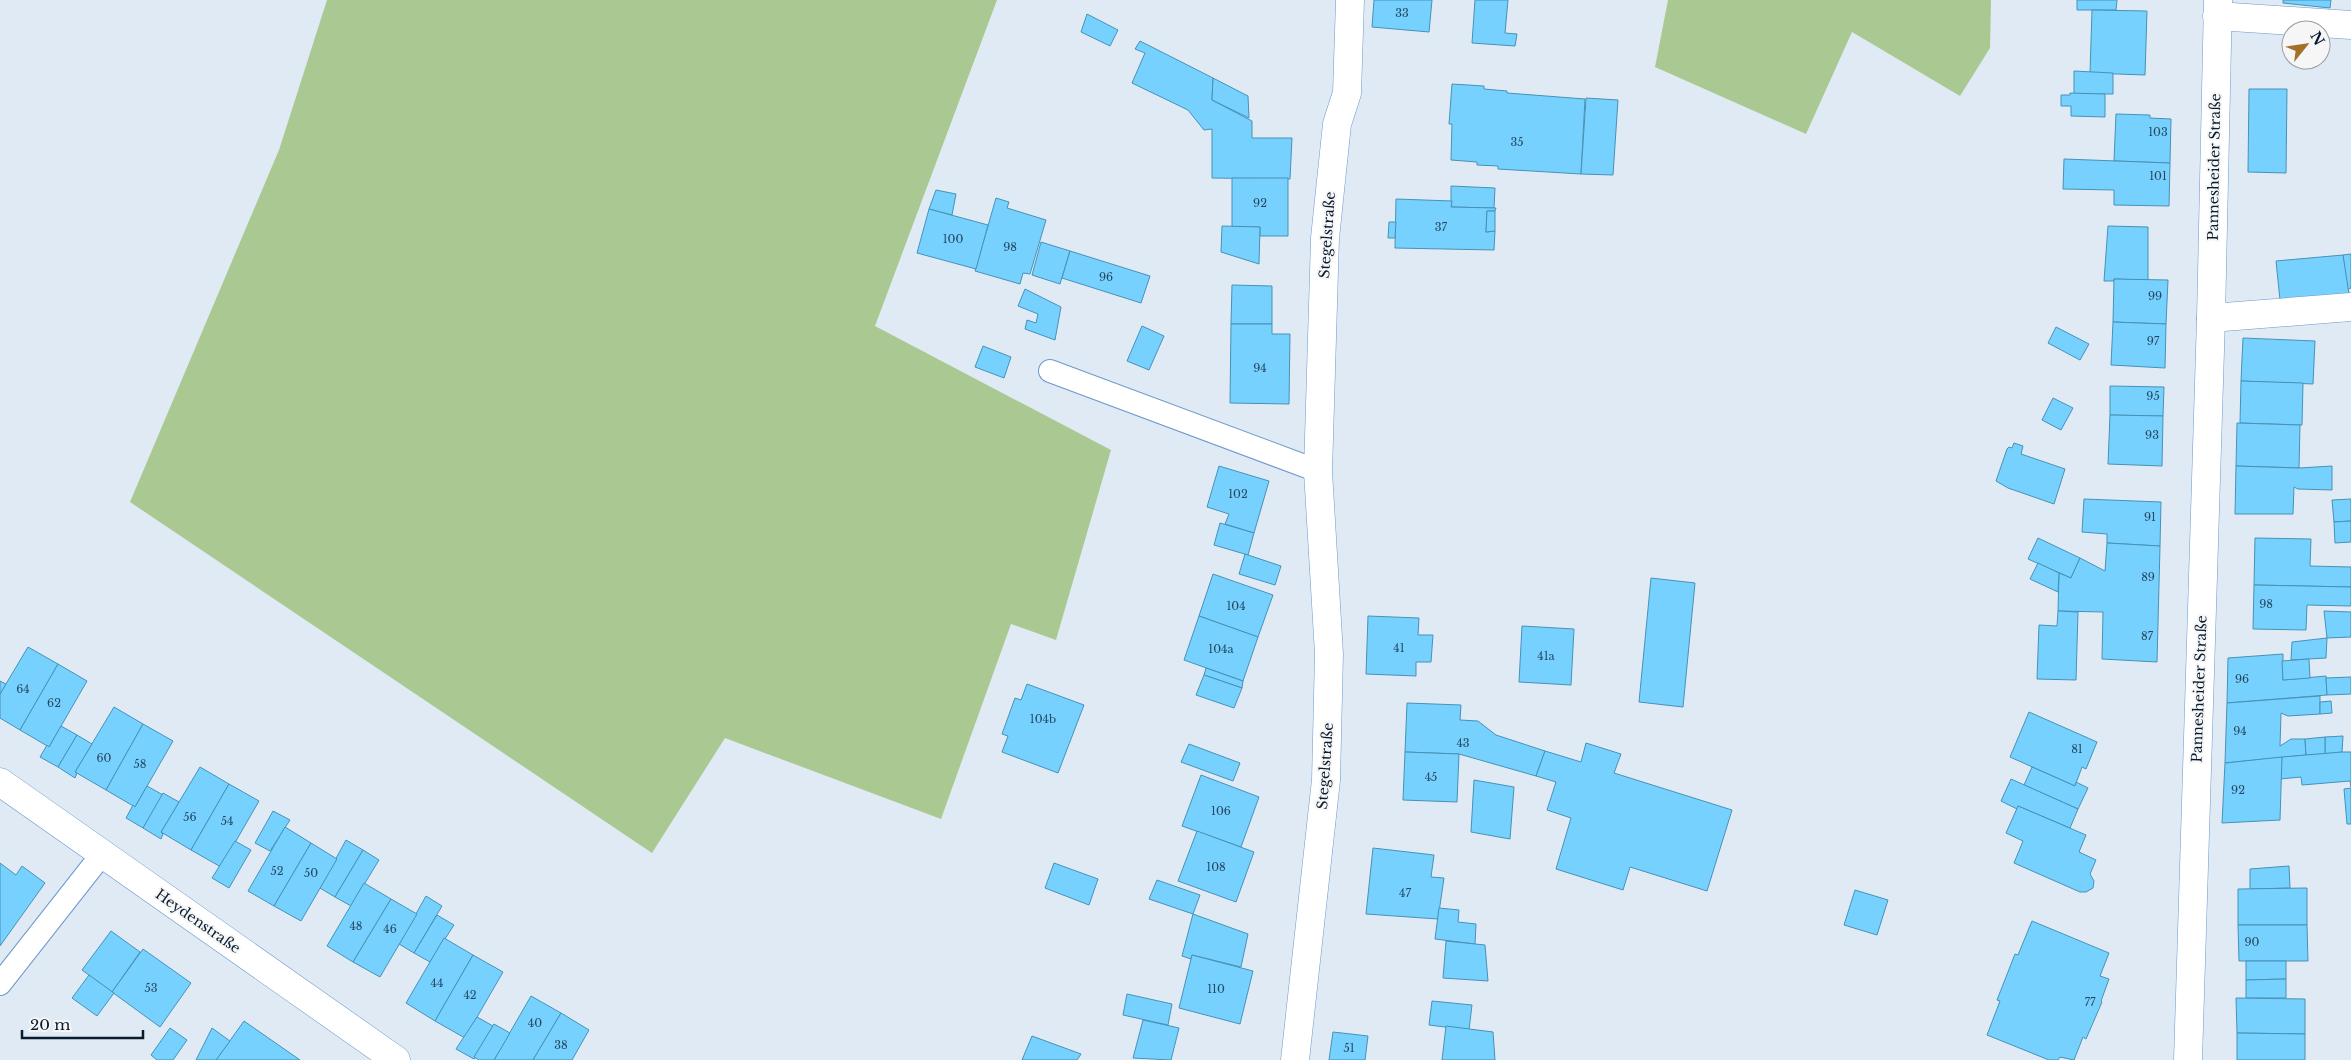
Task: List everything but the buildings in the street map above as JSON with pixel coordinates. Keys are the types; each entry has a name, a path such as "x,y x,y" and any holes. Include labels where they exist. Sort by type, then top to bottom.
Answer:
{"street":[{"name":"Stegelstraße","path":"1295,1060 1326,780 1329,654 1318,471 1325,238 1337,124 1348,93 1350,0"},
{"name":"Pannesheider Straße","path":"2188,1060 2211,318 2217,8 2351,25"},
{"path":"2211,318 2351,307"},
{"name":"Heydenstraße","path":"0,782 396,1060"}],"lane":[{"path":"1050,371 1318,471"},
{"path":"0,984 103,853"}],"green space":[{"path":"327,0 997,0 875,326 1111,450 1056,640 1011,624 941,819 725,738 652,853 130,502 279,150"},
{"path":"1668,0 1991,0 1990,48 1960,96 1852,32 1806,134 1655,67"}]}
